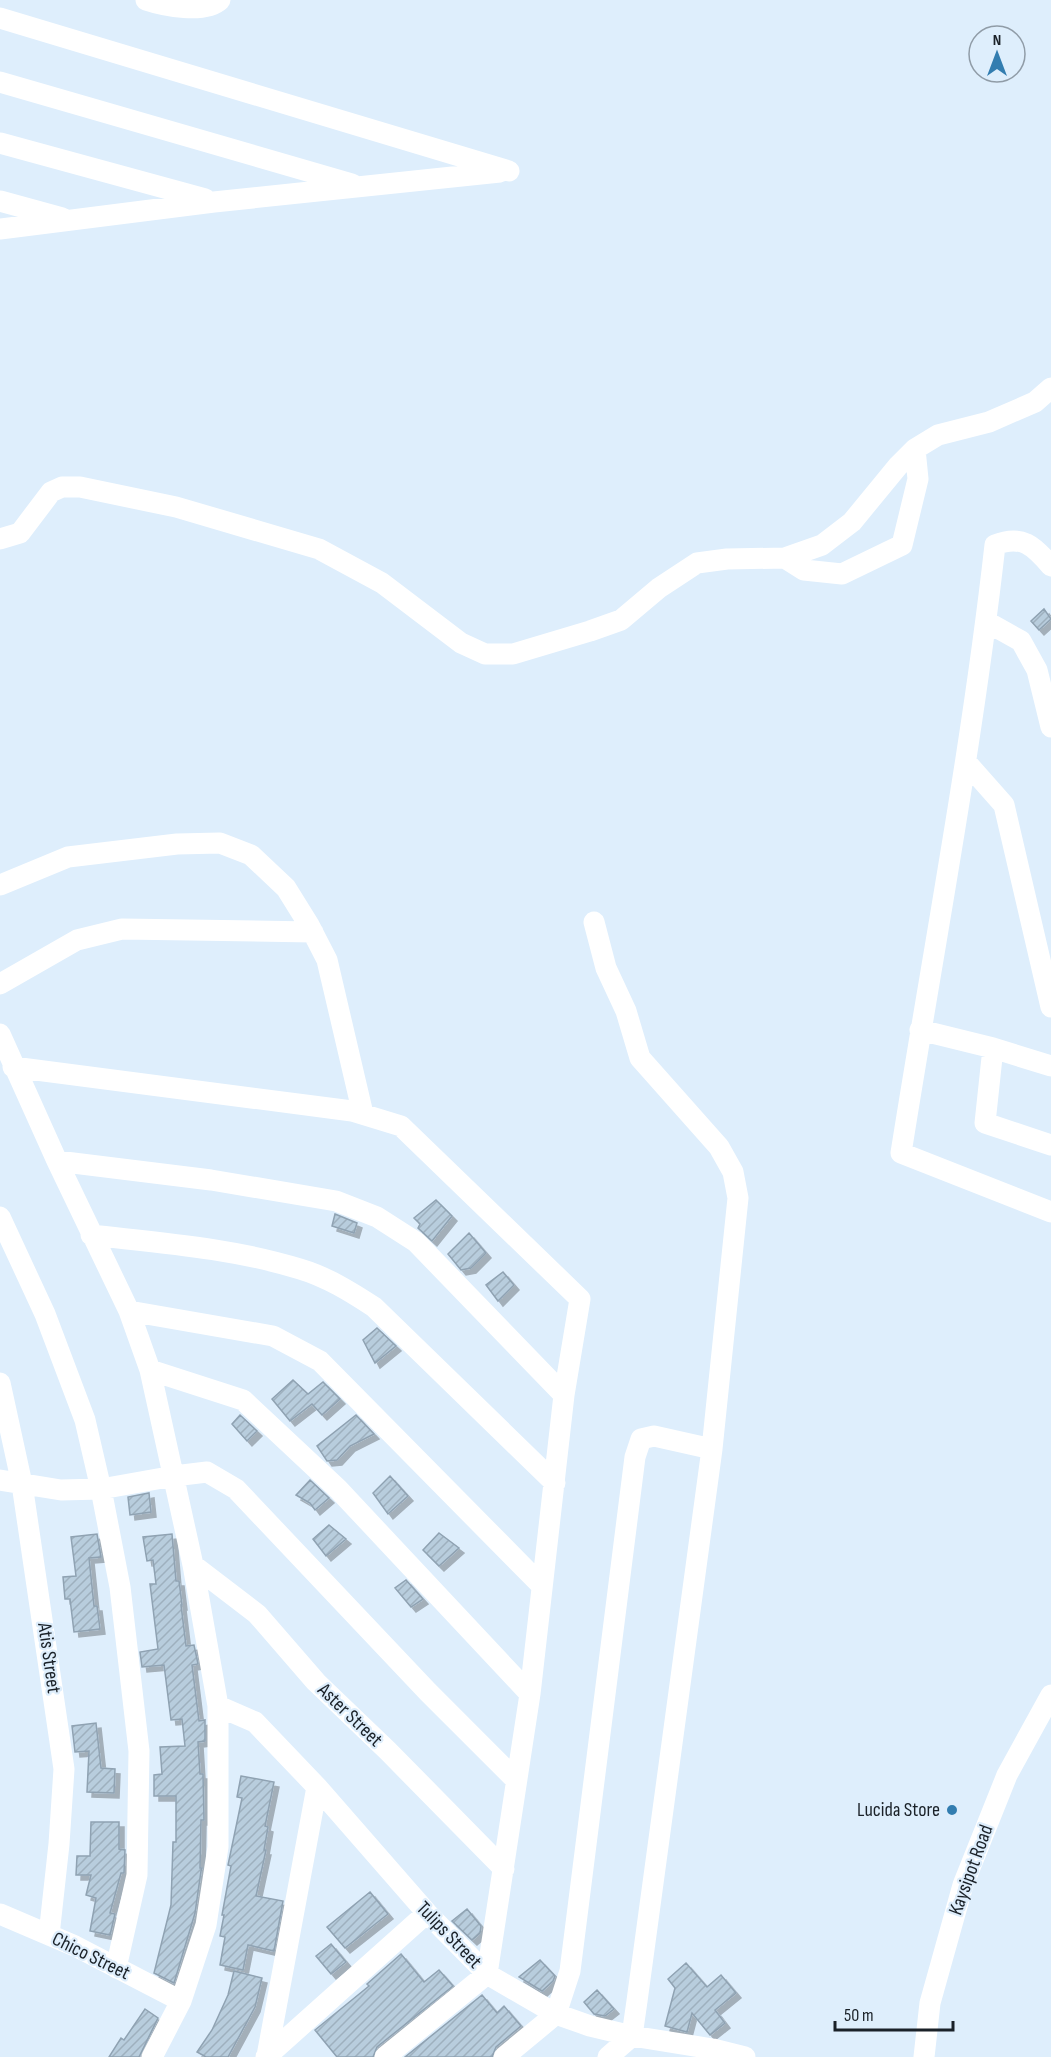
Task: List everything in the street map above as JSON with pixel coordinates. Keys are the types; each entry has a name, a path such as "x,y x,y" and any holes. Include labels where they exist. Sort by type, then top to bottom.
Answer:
{"street":[{"path":"146,0 210,6 220,0"},
{"path":"0,18 509,171 214,202 0,229"},
{"path":"0,82 364,187"},
{"path":"0,142 214,202"},
{"path":"0,201 72,220"},
{"path":"0,539 20,533 51,492 62,487 80,487 176,507 319,549 382,583 461,643 485,654 513,654 590,632 621,620 659,588 697,563 727,558 785,558 822,545 852,522 915,449 938,435 989,422 1035,402 1051,388"},
{"path":"785,558 804,570 842,574 902,545 918,479 915,449"},
{"path":"1051,566 1040,554 1023,542 1008,540 995,545 987,622 966,762 901,1154 1051,1212"},
{"path":"987,622 1021,641 1037,670 1051,727"},
{"path":"966,762 1004,805 1051,1007"},
{"path":"0,885 68,856 177,844 220,843 251,855 286,888 327,960 363,1114"},
{"path":"594,922 606,968 626,1011 640,1058 719,1148 733,1172 738,1198 712,1449 632,2036 608,2057"},
{"path":"0,984 77,940 122,929 313,932"},
{"path":"920,1030 993,1048 1051,1066"},
{"path":"0,1034 13,1067 129,1311 150,1370 193,1565 218,1706 218,1848 206,1925 181,2001 152,2057"},
{"path":"993,1048 985,1123 1051,1145"},
{"path":"13,1067 363,1114 401,1126 580,1299 564,1395 530,1694 487,1974 385,2057"},
{"path":"57,1161 211,1180 336,1201 377,1217 416,1242 564,1395"},
{"path":"0,1217 50,1325 85,1420 120,1587 139,1751 137,1875 116,1968"},
{"path":"91,1234 218,1249 302,1269 339,1285 374,1307 555,1483"},
{"path":"129,1311 273,1336 320,1361 542,1586"},
{"path":"150,1370 243,1400 338,1489 530,1694"},
{"name":"Atis Street","path":"0,1383 22,1484 64,1769 49,1935"},
{"path":"504,2057 556,2014 570,1971 635,1458 641,1439 654,1436 712,1449"},
{"path":"0,1480 61,1490 101,1489 207,1472 236,1489 428,1692 516,1780"},
{"name":"Aster Street","path":"193,1565 257,1614 316,1682 388,1751 504,1869"},
{"name":"Kaysipot Road","path":"924,2057 930,2003 963,1885 1007,1775 1051,1695"},
{"name":"Tulips Street","path":"218,1706 255,1722 317,1787 427,1913 487,1974 556,2014 590,2026 710,2053 746,2057"},
{"path":"267,2057 317,1787"},
{"path":"267,2057 427,1913"},
{"name":"Chico Street","path":"0,1914 49,1935 181,2001"}],"building":[{"path":"1044,609 1051,619 1039,630 1031,621"},
{"path":"436,1200 452,1216 432,1241 418,1228 420,1224 414,1218"},
{"path":"335,1214 357,1223 354,1233 332,1226"},
{"path":"469,1233 486,1253 471,1268 461,1270 448,1254"},
{"path":"503,1272 514,1285 498,1301 486,1285"},
{"path":"377,1328 396,1346 375,1363 363,1340"},
{"path":"293,1380 308,1394 323,1382 340,1399 322,1415 312,1404 290,1421 272,1399"},
{"path":"240,1415 257,1431 247,1441 232,1424"},
{"path":"356,1415 374,1434 350,1446 337,1460 327,1461 317,1446"},
{"path":"390,1476 408,1496 388,1514 373,1493"},
{"path":"310,1480 329,1498 315,1510 310,1503 296,1495"},
{"path":"149,1493 151,1512 130,1515 128,1497"},
{"path":"329,1525 346,1539 326,1556 313,1539"},
{"path":"439,1533 459,1548 439,1566 423,1550"},
{"path":"97,1534 101,1557 89,1558 94,1606 97,1606 100,1629 74,1632 70,1599 65,1599 63,1577 76,1576 71,1537"},
{"path":"172,1534 176,1581 179,1581 186,1646 194,1645 198,1664 192,1665 199,1721 205,1720 205,1741 198,1742 200,1774 203,1774 204,1820 201,1820 200,1868 202,1868 195,1913 174,1983 154,1973 171,1905 173,1842 176,1842 176,1796 154,1796 154,1775 162,1774 160,1747 185,1746 182,1719 171,1720 164,1665 142,1667 140,1652 158,1649 150,1584 156,1584 153,1560 147,1561 143,1537"},
{"path":"406,1580 423,1599 411,1607 395,1588"},
{"path":"96,1723 101,1768 115,1769 114,1793 87,1792 89,1751 75,1752 72,1726"},
{"path":"241,1776 274,1782 265,1826 268,1827 264,1850 266,1850 256,1896 283,1901 274,1951 248,1945 243,1970 220,1965 225,1937 220,1936 224,1915 222,1915 231,1866 228,1865 242,1798 237,1797"},
{"path":"91,1822 119,1822 119,1849 125,1850 124,1873 121,1873 110,1913 115,1914 110,1935 90,1931 96,1898 86,1895 91,1875 76,1875 77,1856 90,1856"},
{"path":"370,1892 388,1914 345,1948 327,1927"},
{"path":"467,1909 481,1926 480,1933 472,1940 452,1921"},
{"path":"331,1944 346,1962 331,1974 316,1956"},
{"path":"401,1954 424,1982 439,1970 453,1986 377,2047 373,2057 337,2057 315,2030 369,1986 367,1984"},
{"path":"540,1960 555,1976 542,1991 519,1977"},
{"path":"686,1963 707,1987 721,1975 736,1993 715,2010 725,2023 710,2035 692,2013 687,2032 665,2026 675,1988 668,1979"},
{"path":"234,1971 262,1978 255,2007 228,2057 206,2057 197,2052 212,2030 228,1995"},
{"path":"597,1990 614,2009 605,2016 594,2014 584,2002"},
{"path":"482,1995 497,2013 504,2006 521,2026 496,2047 492,2057 405,2057"},
{"path":"145,2009 158,2018 139,2057 109,2057 121,2038 124,2040"}],"place":[{"name":"Lucida Store","path":"952,1810"}]}
